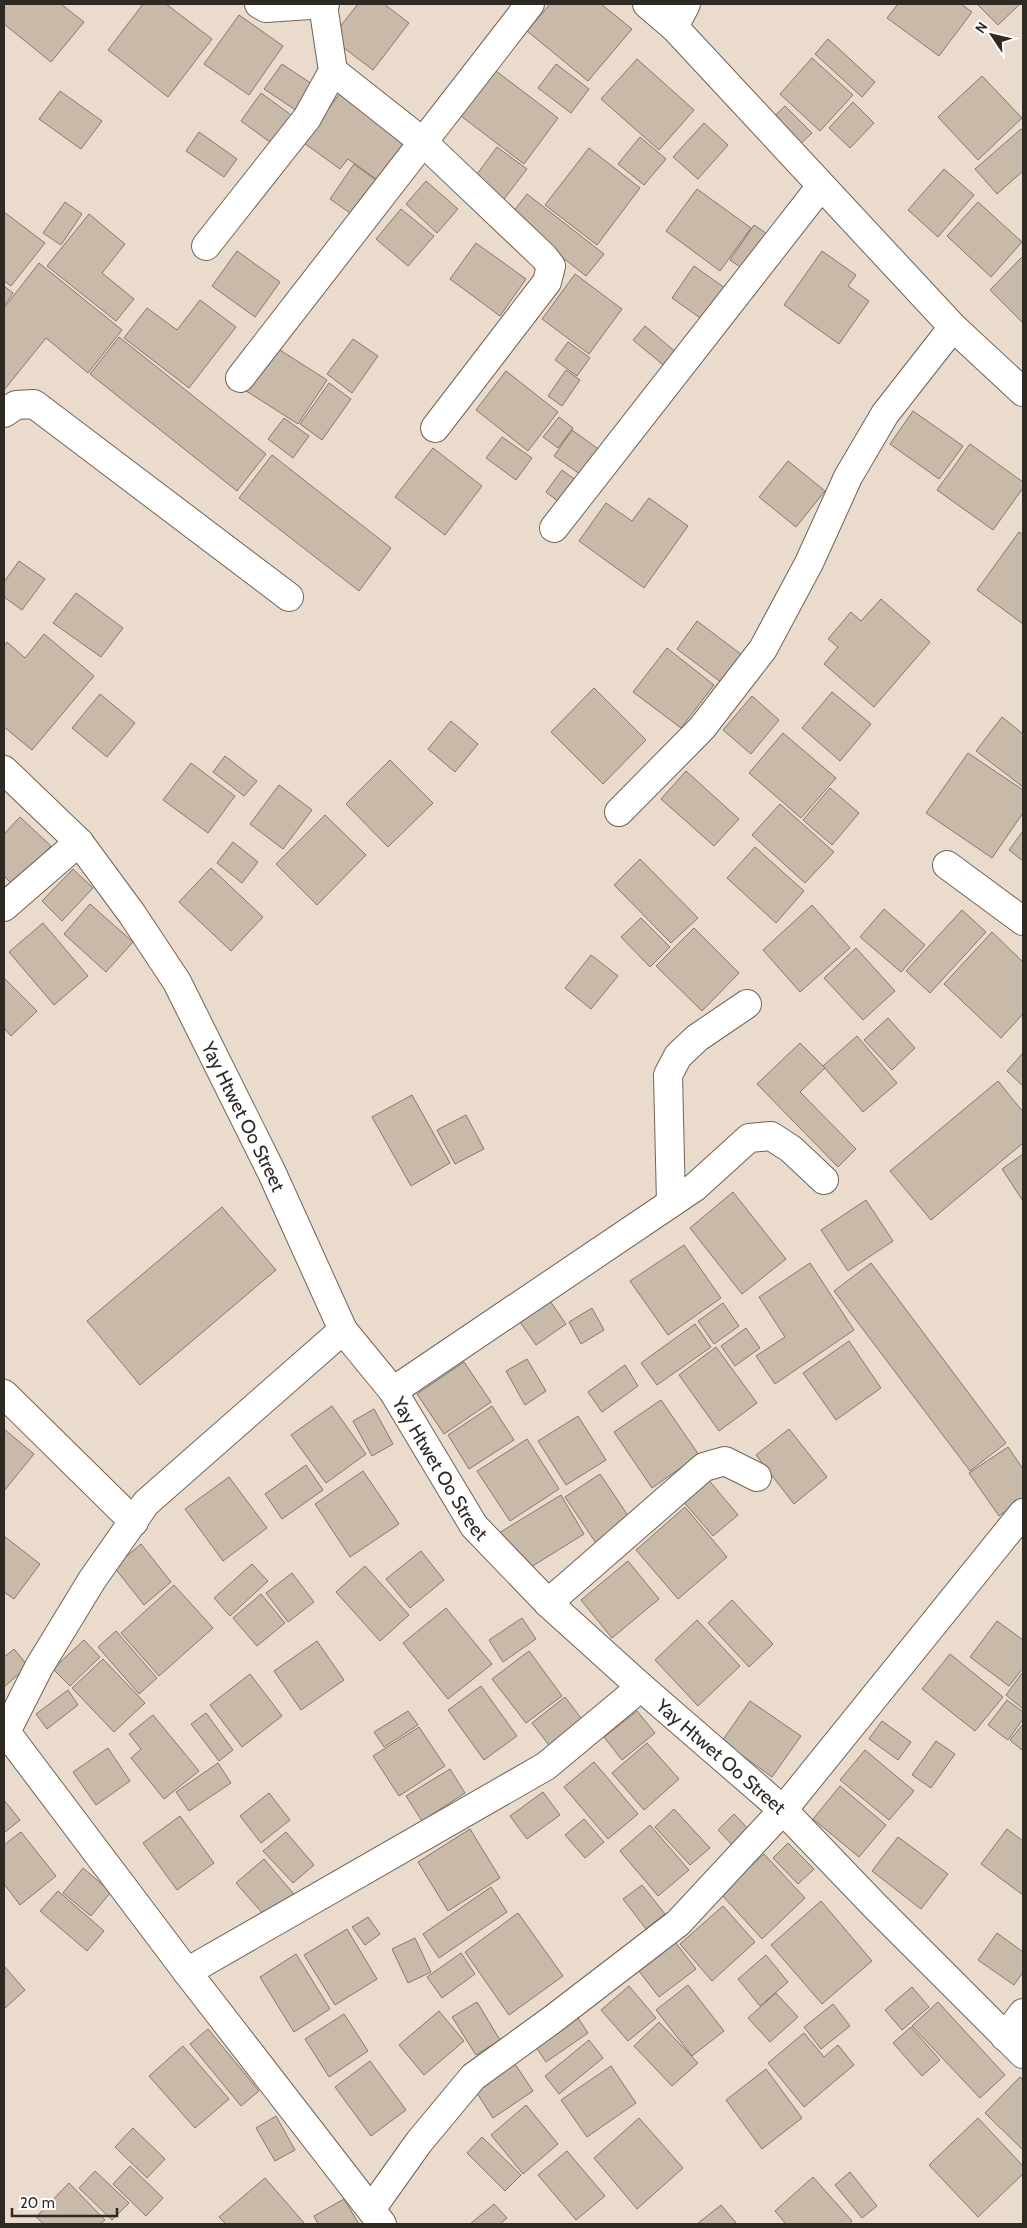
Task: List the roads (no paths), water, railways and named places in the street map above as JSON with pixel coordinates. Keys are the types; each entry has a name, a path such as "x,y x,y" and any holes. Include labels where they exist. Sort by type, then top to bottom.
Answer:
{"street":[{"path":"206,246 307,118 333,71 324,4 266,8 258,4"},
{"path":"240,378 530,4"},
{"path":"647,4 680,15 822,186 953,327 1023,392"},
{"path":"333,71 423,142 544,256 551,266 547,282 435,428"},
{"path":"554,528 822,186"},
{"path":"619,812 702,728 763,649 809,563 848,477 885,414 953,327"},
{"path":"4,413 16,405 34,404 289,597"},
{"name":"Yay Htwet Oo Street","path":"4,770 79,842 132,914 177,982 272,1173 343,1330 393,1391 474,1526 548,1603 783,1810 1014,2046"},
{"path":"4,907 79,842"},
{"path":"947,865 1023,921"},
{"path":"671,1203 668,1075 678,1056 697,1038 747,1004"},
{"path":"393,1391 695,1187 749,1138 771,1136 791,1149 824,1180"},
{"path":"343,1330 146,1502 134,1522 92,1580 39,1667 5,1732 187,1972 377,2216 419,2142 473,2076 553,2019 678,1923 783,1810 1023,1513"},
{"path":"4,1394 134,1522"},
{"path":"548,1603 704,1467 725,1461 757,1477"},
{"path":"187,1972 546,1766 641,1686"},
{"path":"1014,2046 1023,2013"}]}
